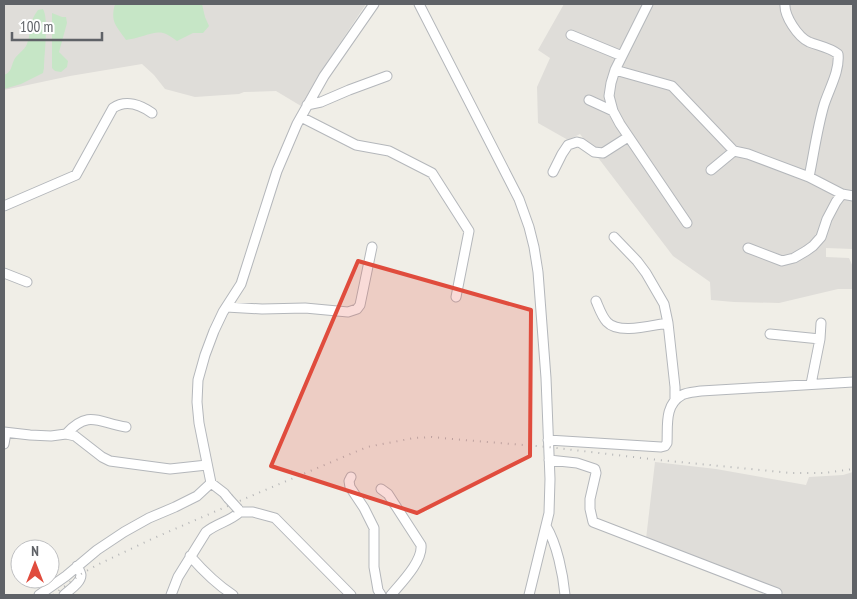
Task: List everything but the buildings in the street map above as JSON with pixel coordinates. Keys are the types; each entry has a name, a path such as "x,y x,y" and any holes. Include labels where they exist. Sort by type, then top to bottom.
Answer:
{"street":[{"path":"351,595 275,518 253,512 239,511 224,493 211,483 199,423 197,402 198,380 204,355 226,307 241,284 277,171 301,116 324,76 374,4"},
{"path":"419,4 519,199 534,247 538,272 546,378 550,479 549,513 529,595"},
{"path":"648,4 615,70 609,96 613,111 628,137 688,223"},
{"path":"785,4 784,7 790,21 798,33 808,41 824,46 838,54 839,62 824,104 809,177"},
{"path":"571,35 622,56"},
{"path":"615,70 672,86 734,151 748,154 809,177 842,194 853,196"},
{"path":"307,105 321,102 386,76"},
{"path":"589,100 613,111"},
{"path":"4,206 76,175 113,108 117,105 130,104 145,108 152,113"},
{"path":"301,116 356,145 389,151 432,173 468,231 456,298"},
{"path":"553,172 568,145 577,142 594,152 603,153 628,137"},
{"path":"711,170 734,151"},
{"path":"748,248 782,261 794,258 813,246 821,237 827,219 842,194"},
{"path":"614,237 646,273 664,304 668,323 675,400"},
{"path":"226,307 262,309 299,308 348,312 357,309 360,305 372,248"},
{"path":"4,273 27,282"},
{"path":"596,301 605,320 616,328 627,330 668,323"},
{"path":"812,384 822,323"},
{"path":"770,334 820,339"},
{"path":"548,440 661,447 667,443 667,416 670,408 675,400 683,394 702,391 853,382"},
{"path":"66,434 73,426 87,419 95,419 126,427"},
{"path":"4,444 5,432 51,436 66,434 75,436 102,458 110,461 170,469 207,465"},
{"path":"549,460 577,463 595,469 596,473 590,499 593,522 777,593"},
{"path":"351,477 349,481 350,487 374,528 374,567 381,595"},
{"path":"39,595 97,550 124,532 197,496 211,483"},
{"path":"381,489 388,494 421,544 422,550 409,575 391,595"},
{"path":"171,595 190,556 206,532 213,526 234,518 239,511"},
{"path":"546,526 552,535 564,582 565,595"},
{"path":"190,556 219,586 233,595"},
{"path":"64,595 80,578 81,574 78,566"}],"highlighted area":[{"path":"358,261 531,310 530,456 417,513 271,466"}],"shaded area":[{"path":"4,4 366,4 301,106 276,91 195,97 165,89 142,64 70,76 4,90"},
{"path":"564,4 853,4 853,249 826,248 826,257 849,258 853,267 853,289 838,289 779,303 711,300 710,282 673,256 580,134 568,140 538,123 537,87 550,58 538,50"},
{"path":"655,462 716,469 806,485 809,477 843,475 853,472 853,595 771,595 646,539"}],"green space":[{"path":"115,4 202,4 209,26 203,33 193,33 177,41 161,32 126,40 114,19"},
{"path":"43,9 46,29 43,73 21,84 4,89 4,75 10,71 14,60 26,46 31,23 38,10"},
{"path":"52,13 66,17 67,23 59,52 68,61 67,67 61,72 55,71 52,68"}],"railway":[{"path":"53,595 81,574 154,538 367,447 414,438 432,437 548,447 791,473 824,473 853,469"}]}
